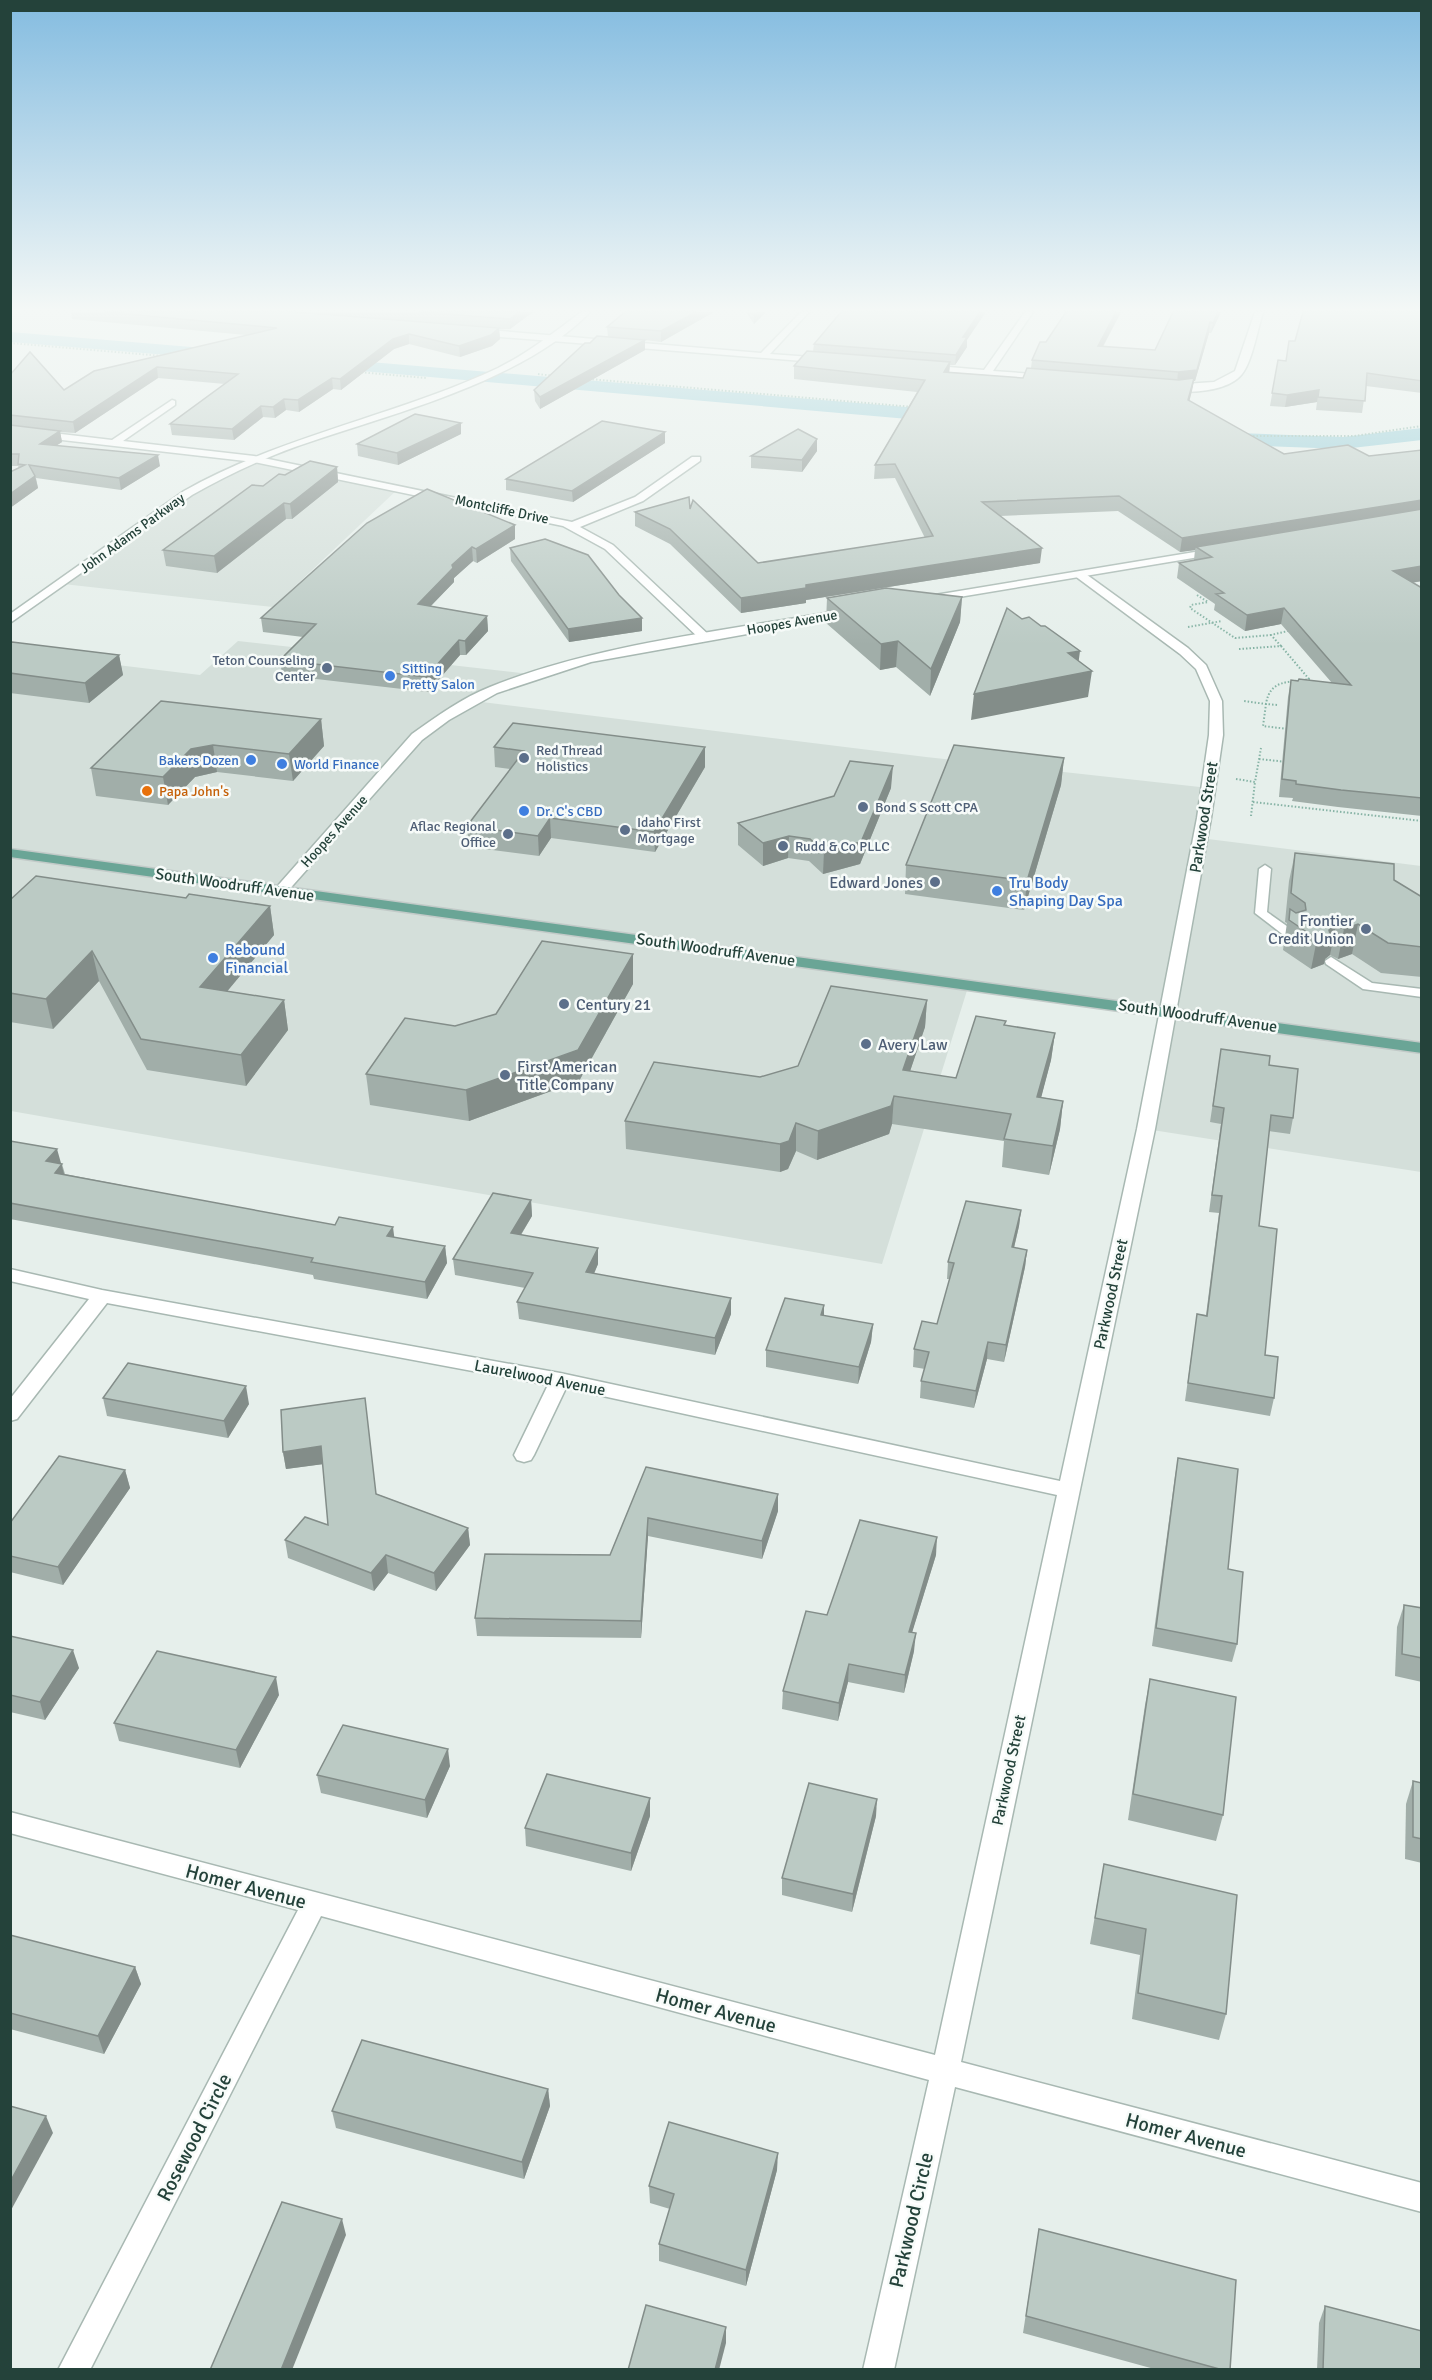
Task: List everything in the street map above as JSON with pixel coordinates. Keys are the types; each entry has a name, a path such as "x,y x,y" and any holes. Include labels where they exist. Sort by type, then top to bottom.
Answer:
{"main road":[{"name":"South Woodruff Avenue","path":"10,853 1168,1011 1422,1048"}],"street":[{"path":"112,444 143,423"},
{"name":"John Adams Parkway","path":"10,620 188,493 254,459 350,423"},
{"name":"Montcliffe Drive","path":"10,431 254,459 546,518 572,526 609,547 705,637"},
{"path":"572,526 639,499 696,459"},
{"path":"920,601 1235,549"},
{"name":"Parkwood Street","path":"945,2071 1146,1129 1207,798 1216,735 1216,701 1202,668 1185,651 1079,574"},
{"name":"Hoopes Avenue","path":"281,890 417,737 444,717 493,690 589,659 862,610"},
{"name":"Laurelwood Avenue","path":"10,1275 102,1296 560,1380 1068,1490"},
{"path":"10,1414 102,1296"},
{"path":"524,1455 560,1380"},
{"name":"Homer Avenue","path":"10,1822 1422,2198"},
{"name":"Rosewood Circle","path":"73,2370 314,1904"},
{"name":"Parkwood Circle","path":"878,2370 945,2071"}],"lane":[{"path":"1265,869 1261,913 1294,937"},
{"path":"1331,961 1368,986 1422,993"}],"path":[{"path":"1237,435 1354,436 1422,426"},
{"path":"1197,595 1208,602 1191,605 1190,608 1242,639 1300,629"},
{"path":"1183,628 1222,621"},
{"path":"1271,634 1309,678 1306,679"},
{"path":"1239,649 1281,646"},
{"path":"1295,729 1263,726 1268,691 1273,686 1306,679 1315,684"},
{"path":"1244,701 1277,705"},
{"path":"1251,816 1261,748"},
{"path":"1259,759 1291,763"},
{"path":"1236,780 1255,782"},
{"path":"1253,802 1422,821"}],"shaded area":[{"path":"254,459 399,488 273,607 63,584 188,493"},
{"path":"238,641 538,675 474,701 926,757 1209,788 1200,838 1421,866 1421,1172 1146,1129 1168,1011 969,984 882,1264 11,1111 10,652 200,675"}],"building":[{"path":"171,423 239,423 232,429"},
{"path":"397,423 461,423 397,453 357,444"},
{"path":"599,423 614,423 665,432 572,491 506,479"},
{"path":"900,423 1229,423 1284,454 1348,445 1369,456 1422,450 1422,500 1182,538 1119,496 982,502 1042,548 806,585 806,588 741,598 670,529 635,512 689,497 690,509 693,500 758,563 933,536 895,464 875,465"},
{"path":"10,425 60,431 40,444 158,455 119,478 29,465 35,476 10,494 10,472 25,465 18,464 19,454 10,454"},
{"path":"798,429 817,439 802,460 751,456"},
{"path":"310,461 337,467 290,504 284,503 214,556 163,550 252,485 263,486 279,474 285,475"},
{"path":"427,489 515,525 476,549 472,547 452,565 453,568 418,604 487,616 465,641 459,640 426,677 280,660 316,624 261,618 367,523"},
{"path":"1422,509 1422,566 1393,571 1422,588 1422,798 1296,784 1296,781 1282,779 1291,680 1351,685 1284,608 1247,615 1216,594 1224,593 1179,563 1212,557 1196,547"},
{"path":"545,539 588,555 619,595 642,618 568,629 510,548"},
{"path":"886,588 962,597 931,669 898,641 881,644 827,598"},
{"path":"1007,608 1022,619 1029,617 1041,626 1045,626 1080,651 1068,653 1092,671 974,694"},
{"path":"10,643 119,655 85,683 10,673"},
{"path":"161,701 321,719 289,754 213,745 191,749 163,777 91,768"},
{"path":"513,723 705,747 654,832 550,818 538,836 467,826 524,751 494,747"},
{"path":"954,745 1064,758 1027,881 906,865"},
{"path":"850,761 893,766 861,842 824,851 810,839 789,836 763,843 738,823 834,796"},
{"path":"1295,853 1394,864 1394,880 1422,897 1422,947 1388,943 1358,924 1344,929 1336,925 1329,930 1330,934 1317,939 1289,920 1290,909 1296,913 1306,910 1305,903 1291,893"},
{"path":"36,876 186,898 189,894 270,906 200,987 284,1000 241,1055 141,1039 92,951 46,999 10,993 10,900"},
{"path":"542,941 633,954 578,1050 466,1090 366,1074 405,1018 455,1026 496,1014"},
{"path":"831,986 927,1000 903,1070 956,1078 976,1016 1006,1021 1004,1025 1055,1033 1037,1097 1063,1101 1053,1146 1004,1139 1011,1114 894,1096 891,1106 818,1131 796,1123 789,1141 780,1144 625,1121 654,1062 760,1077 798,1066"},
{"path":"1221,1049 1270,1056 1269,1065 1298,1069 1293,1118 1271,1115 1259,1226 1277,1229 1265,1355 1278,1357 1274,1398 1188,1383 1197,1314 1207,1316 1222,1196 1212,1195 1224,1108 1213,1106"},
{"path":"10,1141 57,1149 46,1161 62,1164 55,1173 335,1225 339,1217 393,1227 387,1236 445,1246 425,1282 311,1262 313,1258 10,1203"},
{"path":"493,1193 531,1200 511,1233 598,1248 586,1272 731,1298 715,1338 517,1302 533,1273 453,1259"},
{"path":"966,1201 1021,1210 1012,1247 1027,1250 1006,1345 988,1342 976,1391 921,1381 929,1352 914,1349 922,1321 937,1324 954,1263 948,1262"},
{"path":"785,1298 824,1305 821,1315 873,1324 859,1367 766,1350"},
{"path":"128,1363 246,1386 224,1421 103,1398"},
{"path":"365,1398 376,1494 468,1528 434,1573 386,1555 371,1573 285,1540 305,1517 328,1525 321,1446 283,1452 281,1410"},
{"path":"59,1456 125,1470 58,1567 10,1556 10,1523"},
{"path":"1178,1458 1238,1469 1228,1569 1243,1572 1237,1644 1156,1628"},
{"path":"646,1467 778,1494 762,1541 648,1518 641,1621 475,1618 485,1554 610,1555"},
{"path":"860,1520 937,1537 909,1632 916,1633 905,1675 849,1664 839,1703 783,1691 806,1611 827,1615"},
{"path":"1404,1605 1422,1608 1422,1658 1402,1654"},
{"path":"10,1636 73,1650 40,1702 10,1695"},
{"path":"157,1651 276,1677 236,1750 114,1723"},
{"path":"1150,1679 1236,1697 1223,1815 1133,1794"},
{"path":"343,1725 448,1749 425,1800 317,1775"},
{"path":"547,1774 650,1798 631,1853 525,1828"},
{"path":"1413,1781 1422,1783 1422,1839 1413,1837"},
{"path":"809,1783 877,1799 853,1894 782,1878"},
{"path":"1104,1864 1237,1895 1226,2014 1138,1993 1146,1929 1095,1918"},
{"path":"10,1935 135,1967 98,2036 10,2013"},
{"path":"362,2040 548,2089 522,2162 332,2111"},
{"path":"10,2106 46,2116 10,2182"},
{"path":"669,2122 778,2153 746,2270 659,2244 674,2194 649,2186"},
{"path":"282,2202 342,2219 281,2370 210,2370"},
{"path":"1039,2229 1236,2280 1230,2370 1026,2316"},
{"path":"646,2305 726,2327 715,2370 628,2370"},
{"path":"1325,2306 1422,2331 1422,2370 1323,2370"}],"waterway":[{"path":"1210,438 1343,443 1396,439 1422,434"}],"place":[{"name":"Teton Counseling Center","path":"327,668"},
{"name":"Sitting Pretty Salon","path":"390,676"},
{"name":"Red Thread Holistics","path":"524,758"},
{"name":"Bakers Dozen","path":"251,760"},
{"name":"World Finance","path":"282,764"},
{"name":"Papa John's","path":"147,791"},
{"name":"Bond S Scott CPA","path":"863,807"},
{"name":"Dr. C's CBD","path":"524,811"},
{"name":"Idaho First Mortgage","path":"625,830"},
{"name":"Aflac Regional Office","path":"508,834"},
{"name":"Rudd & Co PLLC","path":"783,846"},
{"name":"Edward Jones","path":"935,882"},
{"name":"Tru Body Shaping Day Spa","path":"997,891"},
{"name":"Frontier Credit Union","path":"1366,929"},
{"name":"Rebound Financial","path":"213,958"},
{"name":"Century 21","path":"564,1004"},
{"name":"Avery Law","path":"866,1044"},
{"name":"First American Title Company","path":"505,1075"}]}
